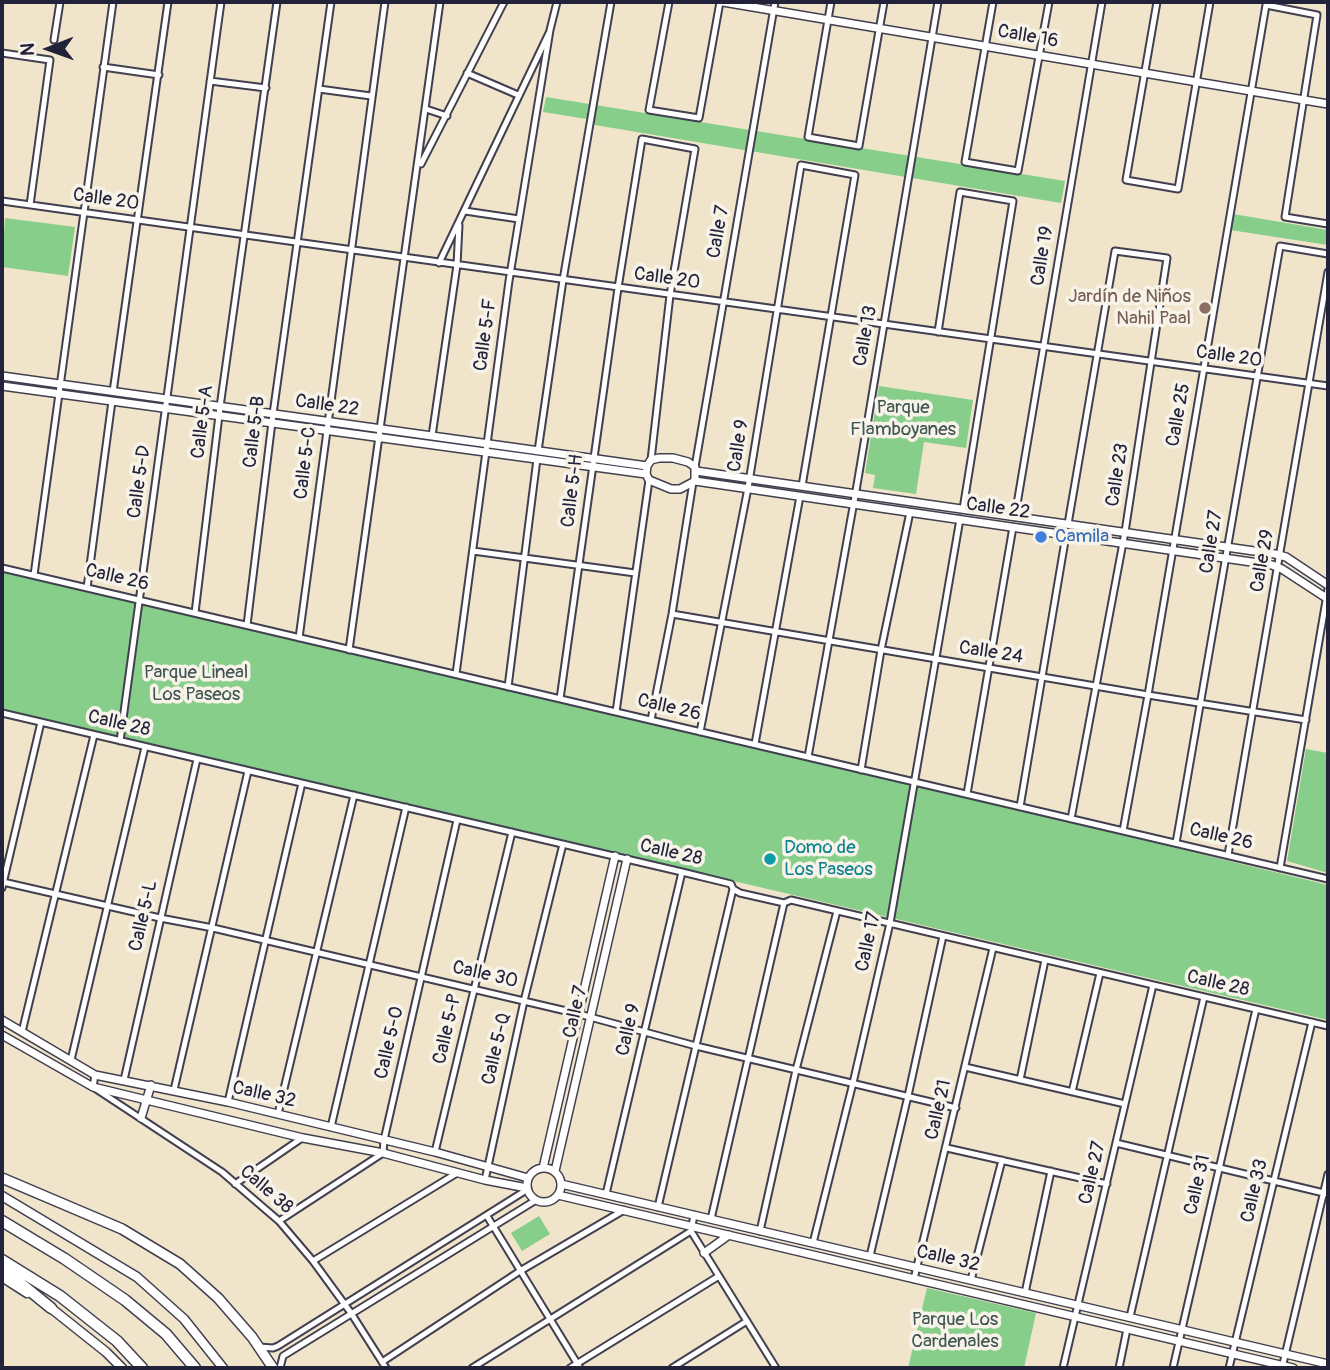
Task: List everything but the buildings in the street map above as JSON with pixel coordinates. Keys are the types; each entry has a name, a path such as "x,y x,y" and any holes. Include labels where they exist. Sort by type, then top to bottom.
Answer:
{"highway":[{"path":"2,1221 125,1300 166,1334 195,1368"},
{"path":"2,1260 60,1296 117,1341 142,1368"},
{"path":"2,1268 51,1308"}],"main road":[{"path":"2,1178 122,1229 180,1264 218,1298 273,1368"},
{"path":"2,1195 137,1277 184,1319 223,1368"},
{"path":"2,1278 51,1308 122,1368"}],"street":[{"path":"54,40 60,2"},
{"path":"34,575 113,2"},
{"path":"113,392 168,2"},
{"name":"Calle 5-D","path":"120,741 221,2"},
{"name":"Calle 5-A","path":"195,613 219,411 277,2"},
{"name":"Calle 5-B","path":"247,625 272,418 331,2"},
{"name":"Calle 5-C","path":"299,638 385,2"},
{"path":"349,650 440,2"},
{"path":"418,171 504,2"},
{"name":"Calle 5-F","path":"456,674 510,272 557,2"},
{"path":"508,687 564,280 611,2"},
{"path":"669,2 649,110 699,117 722,2"},
{"name":"Calle 16","path":"722,2 774,6 828,19 1328,104"},
{"path":"831,2 808,137 859,146 884,2"},
{"name":"Calle 13","path":"808,757 938,2"},
{"path":"993,2 965,162 1018,171 1049,2"},
{"name":"Calle 19","path":"1015,516 1102,2"},
{"path":"1157,2 1126,180 1178,189 1210,2"},
{"name":"Calle 25","path":"1123,831 1266,5 1317,15 1305,100"},
{"name":"Calle 7","path":"695,469 774,6"},
{"path":"439,263 550,30"},
{"path":"2,53 50,60 30,205"},
{"path":"103,67 159,75"},
{"path":"467,73 518,95"},
{"path":"210,81 266,88"},
{"path":"319,89 371,96"},
{"path":"1305,100 1285,217 1328,224"},
{"path":"426,109 447,116"},
{"name":"Calle 5-H","path":"560,699 592,463 642,139 695,149 670,295"},
{"name":"Calle 9","path":"700,732 750,478 801,165 855,174 831,317"},
{"path":"937,332 960,191 1013,201 962,509"},
{"name":"Calle 20","path":"2,201 1328,386"},
{"path":"465,211 519,219"},
{"path":"432,436 457,265 460,222"},
{"name":"Calle 27","path":"1176,843 1280,246 1328,254"},
{"name":"Calle 23","path":"1071,819 1125,532 1167,258 1115,251 1097,354"},
{"name":"Calle 29","path":"1228,855 1328,272"},
{"path":"616,712 670,295"},
{"path":"802,486 831,317"},
{"path":"1068,524 1097,354"},
{"name":"Calle 22","path":"2,376 166,399 219,411"},
{"name":"Calle 22","path":"2,386 166,408 219,411 649,470 673,458 688,462 695,469 750,478 1286,557 1328,587"},
{"path":"87,588 112,401"},
{"name":"Calle 22","path":"380,433 432,436 486,448"},
{"path":"651,720 672,614 695,469"},
{"name":"Calle 22","path":"649,470 671,489 680,489 694,482 748,488 1278,567 1327,599"},
{"path":"755,744 800,496"},
{"path":"861,769 881,650 910,512"},
{"name":"Calle 17","path":"813,1243 890,923 960,519"},
{"path":"967,794 1013,527"},
{"path":"1020,807 1066,535"},
{"path":"472,551 635,573"},
{"name":"Calle 26","path":"2,568 1328,879"},
{"path":"1280,868 1328,587"},
{"name":"Calle 24","path":"672,614 1306,720"},
{"name":"Calle 28","path":"2,713 682,872 731,884 733,889 784,903 791,900 1328,1026"},
{"path":"2,885 41,722"},
{"path":"22,1032 94,735"},
{"path":"71,1060 145,747"},
{"name":"Calle 5-L","path":"124,1080 197,759"},
{"path":"174,1090 248,771"},
{"path":"228,1102 302,783"},
{"path":"278,1114 354,795"},
{"path":"331,1127 405,807"},
{"name":"Calle 5-O","path":"383,1153 457,820"},
{"name":"Calle 5-P","path":"435,1152 512,832"},
{"name":"Calle 5-Q","path":"485,1180 524,1001 563,844"},
{"name":"Calle 7","path":"543,1168 615,856"},
{"name":"Calle 7","path":"555,1171 627,859"},
{"name":"Calle 9","path":"606,1194 682,872"},
{"name":"Calle 30","path":"2,885 267,940 646,1030 696,1046 956,1108"},
{"path":"658,1207 733,889"},
{"path":"711,1219 784,903"},
{"path":"760,1231 796,1070 837,911"},
{"path":"870,1256 943,936"},
{"name":"Calle 21","path":"914,1279 993,948"},
{"path":"1020,1080 1045,960"},
{"path":"1072,1092 1100,973"},
{"name":"Calle 27","path":"1063,1368 1153,985"},
{"path":"1130,1317 1204,997"},
{"name":"Calle 31","path":"1173,1368 1256,1009"},
{"name":"Calle 32","path":"2,1020 95,1075 228,1102 435,1152 528,1178"},
{"name":"Calle 33","path":"1229,1368 1312,1022"},
{"name":"Calle 32","path":"2,1035 93,1087 303,1138 383,1153 485,1180 528,1188"},
{"path":"965,1067 1125,1104"},
{"path":"93,1087 95,1075"},
{"path":"141,1118 151,1085"},
{"name":"Calle 38","path":"93,1087 235,1184 279,1221 345,1304 386,1368"},
{"path":"235,1184 303,1138"},
{"path":"1116,1143 1326,1194"},
{"path":"947,1148 1107,1184"},
{"path":"279,1221 383,1153"},
{"path":"971,1280 1002,1160"},
{"path":"280,1368 283,1356 351,1313 536,1200 548,1202 558,1195 561,1184 555,1171 543,1168 534,1171 528,1178 528,1188 536,1200"},
{"path":"1025,1293 1051,1171"},
{"path":"313,1261 457,1173"},
{"path":"1282,1367 1326,1194 1328,1174"},
{"name":"Calle 32","path":"561,1184 1328,1364"},
{"path":"258,1347 273,1348 307,1328 528,1188"},
{"name":"Calle 32","path":"558,1195 691,1229 1293,1368"},
{"path":"382,1362 520,1271 624,1210"},
{"path":"694,1215 691,1229 774,1368"},
{"path":"486,1216 579,1366"},
{"path":"472,1368 691,1229"},
{"path":"704,1253 729,1236"},
{"path":"570,1368 579,1366 719,1276"},
{"path":"672,1368 747,1321"},
{"path":"307,1328 312,1338"},
{"path":"1119,1368 1127,1329"}],"green space":[{"path":"546,97 1065,181 1061,203 595,125 587,119 543,112"},
{"path":"1233,214 1328,230 1328,245 1230,230"},
{"path":"5,218 75,227 68,276 2,267"},
{"name":"Parque Flamboyanes","path":"879,386 973,400 966,448 924,442 916,494 873,488 875,475 865,473"},
{"name":"Parque Lineal Los Paseos","path":"2,571 616,712 1328,885 1328,1020 2,710"},
{"path":"1306,749 1328,753 1328,873 1287,861"},
{"path":"539,1216 550,1234 522,1251 511,1233"},
{"name":"Parque Los Cardenales","path":"927,1288 1036,1313 1024,1368 908,1368"}],"place":[{"name":"Jardín de Niños Nahil Paal","path":"1205,308"},
{"name":"Camila","path":"1041,537"},
{"name":"Domo de Los Paseos","path":"770,859"}]}
